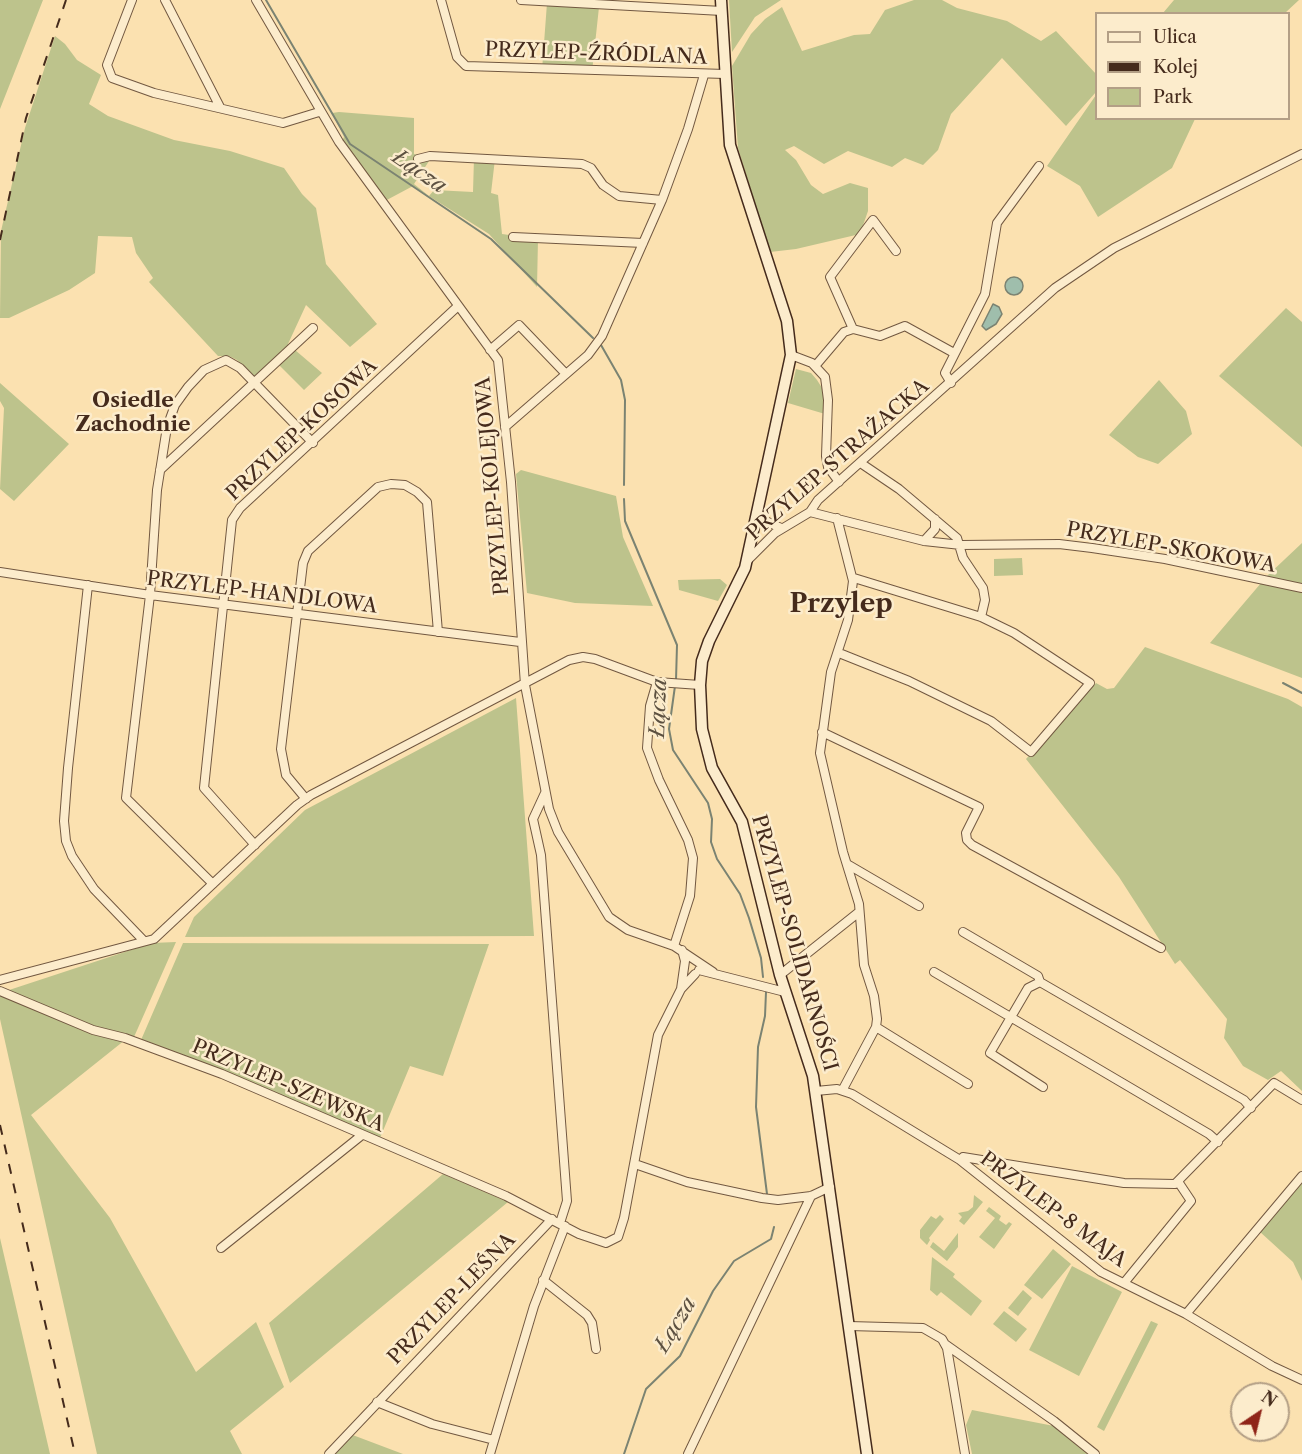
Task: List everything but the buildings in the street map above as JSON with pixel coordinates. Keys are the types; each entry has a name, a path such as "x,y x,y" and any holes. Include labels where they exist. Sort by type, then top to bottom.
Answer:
{"main road":[{"name":"PRZYLEP-SOLIDARNOŚCI","path":"721,5 728,129 734,160 787,321 791,355 747,561 705,651 700,685 704,744 712,768 742,822 780,975 806,1049 816,1091 867,1454"}],"street":[{"path":"132,0 107,66 112,78 154,93 283,123 319,112"},
{"path":"165,0 220,107"},
{"name":"PRZYLEP-KOLEJOWA","path":"256,0 319,112 490,350 501,369 525,685"},
{"name":"PRZYLEP-ŹRÓDLANA","path":"441,0 458,57 466,66 724,74"},
{"path":"521,0 721,5"},
{"path":"505,427 588,355 602,336 662,200 688,129 704,75"},
{"name":"PRZYLEP-STRAŻACKA","path":"747,561 781,528 810,512 818,500 862,464 1055,288 1114,248 1302,154"},
{"path":"418,159 430,156 582,164 591,168 603,185 619,196 662,200"},
{"name":"PRZYLEP-STRAŻACKA","path":"951,383 945,373 985,294 997,223 1039,166"},
{"path":"853,329 830,277 873,220 896,251"},
{"path":"513,237 643,243"},
{"name":"PRZYLEP-KOSOWA","path":"255,845 204,788 232,520 240,508 457,307"},
{"path":"490,350 519,325 566,374"},
{"path":"816,365 844,332 853,329 880,336 905,326 954,353"},
{"path":"160,470 314,328"},
{"path":"791,355 816,365 827,382 827,462 839,482"},
{"path":"213,884 126,798 150,595 160,470 167,427 175,405 204,370 226,360 240,368 312,443"},
{"path":"862,464 957,538 961,545 963,558 983,588 985,600 981,617"},
{"path":"306,799 286,775 280,749 303,563 308,551 378,487 391,484 405,485 427,502 438,632"},
{"path":"818,500 827,515"},
{"name":"PRZYLEP-SKOKOWA","path":"810,512 924,541 961,545 1059,544 1092,548 1165,559 1302,588"},
{"path":"757,517 781,528"},
{"path":"816,1091 843,1089 876,1027 876,1009 863,958 859,912 821,760 822,732 831,672 848,620 854,578 837,518"},
{"path":"924,541 935,529 935,519"},
{"name":"PRZYLEP-HANDLOWA","path":"0,572 150,595 520,642"},
{"path":"839,653 909,681 991,721 1031,752 1090,683 1014,633 981,617 854,578"},
{"path":"88,585 68,768 64,821 66,841 72,856 94,890 144,941"},
{"path":"0,980 154,939 306,799 525,685 550,669 584,657 612,664 657,682 700,685"},
{"path":"657,682 650,706 647,748 659,780 688,840 693,858 690,897 674,946"},
{"path":"525,685 545,793 558,832 600,903 616,923 628,930 682,950 687,962 687,973 698,969"},
{"path":"822,732 979,807 966,833 967,840 972,845 1161,948"},
{"path":"490,1454 567,1201 541,855 533,819 545,793"},
{"path":"847,864 918,906"},
{"path":"780,975 817,943 859,912"},
{"path":"963,932 1038,976 1040,981 1244,1100 1251,1108"},
{"path":"687,962 698,969 785,993"},
{"path":"681,989 687,962"},
{"path":"698,969 681,989 658,1035 635,1164 687,1182 778,1200 811,1196 830,1187"},
{"path":"934,972 1209,1134 1218,1142"},
{"path":"1040,981 1028,988 990,1053 1043,1087"},
{"name":"PRZYLEP-SZEWSKA","path":"0,991 93,1030 125,1038 222,1074 506,1196 597,1241 613,1242 618,1237 635,1164"},
{"path":"876,1027 968,1084"},
{"path":"960,1160 963,1157 1124,1183 1171,1185 1179,1183 1274,1083 1302,1100"},
{"name":"PRZYLEP-8 MAJA","path":"843,1089 960,1160 1080,1256 1124,1283 1186,1314 1272,1366 1302,1380"},
{"path":"221,1248 362,1135"},
{"path":"1186,1314 1302,1176"},
{"path":"1124,1283 1191,1201 1179,1183"},
{"path":"688,1454 811,1196"},
{"name":"PRZYLEP-LEŚNA","path":"328,1454 377,1402 559,1223"},
{"path":"543,1280 587,1315 592,1323 596,1349"},
{"path":"849,1326 923,1328 936,1334 944,1343 1054,1421 1095,1454"},
{"path":"944,1343 965,1454"},
{"path":"377,1402 432,1424 494,1440"}],"green space":[{"path":"0,0 43,0 0,109"},
{"path":"729,0 781,0 755,17 732,52"},
{"path":"914,0 942,0 957,8 1007,21 1041,41 1056,31 1095,73 1095,93 1066,126 1002,58 951,114 938,150 923,165 905,158 892,167 848,151 824,164 794,146 785,150 796,160 811,185 823,194 850,183 868,188 868,211 860,234 796,249 770,252 738,148 732,66 751,34 765,19 782,7 802,51 854,35 870,34 885,10"},
{"path":"1174,0 1299,0 1286,12 1164,12"},
{"path":"547,3 599,7 592,72 542,70"},
{"path":"55,36 65,44 77,60 101,75 89,104 108,116 174,140 230,151 284,168 302,194 316,208 326,264 377,324 350,347 306,305 288,344 322,373 304,390 274,360 256,381 237,360 229,356 218,356 149,282 153,278 136,253 132,237 98,236 95,273 69,290 9,318 0,318 1,231 25,128"},
{"path":"1095,96 1095,120 1195,120 1172,168 1098,217 1080,186 1047,166"},
{"path":"332,113 414,118 414,154 431,158 414,184 429,196 434,190 473,192 474,158 495,159 491,193 498,195 502,234 538,239 537,287 489,234 413,186 383,202 341,143 344,137"},
{"path":"1286,308 1302,322 1302,447 1219,376"},
{"path":"796,369 811,373 817,380 824,391 825,414 788,403"},
{"path":"1159,380 1186,411 1192,434 1158,464 1138,457 1109,435"},
{"path":"0,383 69,444 14,501 0,489 4,408 0,401"},
{"path":"521,470 616,496 623,537 653,606 575,603 527,593 516,474"},
{"path":"1302,543 1302,678 1210,643 1267,576"},
{"path":"1022,558 1023,575 994,576 994,559"},
{"path":"720,579 727,585 718,601 679,590 678,580"},
{"path":"1145,647 1288,699 1302,707 1302,1091 1281,1071 1268,1080 1243,1066 1224,1038 1227,1019 1180,960 1175,964 1119,877 1026,759 1096,683 1107,689 1114,688"},
{"path":"516,698 534,936 185,937 194,917 305,810"},
{"path":"176,942 134,1037 130,1036 31,1115 110,1218 196,1372 256,1322 284,1387 230,1431 242,1454 97,1454 0,1019 0,993 152,943"},
{"path":"183,943 489,944 443,1076 410,1066 380,1138 141,1040"},
{"path":"443,1174 508,1202 290,1383 269,1323"},
{"path":"1302,1180 1302,1281 1293,1262 1259,1231"},
{"path":"974,1195 983,1202 964,1225 959,1221 962,1217 958,1213 968,1211 973,1207"},
{"path":"989,1207 1001,1216 999,1220 1006,1225 1009,1222 1012,1224 994,1249 979,1237 995,1218 986,1211"},
{"path":"940,1215 944,1219 929,1238 927,1245 920,1238 920,1230 931,1216 936,1219"},
{"path":"958,1233 958,1247 947,1261 930,1247 933,1242 944,1251"},
{"path":"0,1238 50,1454 0,1454"},
{"path":"1053,1249 1071,1264 1042,1299 1024,1285"},
{"path":"932,1257 955,1274 953,1277 982,1301 971,1316 941,1292 937,1296 930,1290"},
{"path":"1072,1266 1122,1292 1079,1376 1029,1350"},
{"path":"1023,1290 1032,1298 1018,1316 1008,1308"},
{"path":"1004,1311 1027,1329 1016,1342 993,1324"},
{"path":"1151,1321 1158,1324 1104,1431 1097,1427"},
{"path":"972,1410 1059,1427 1091,1454 972,1454 966,1425"},
{"path":"350,1434 403,1454 331,1454"}],"shaded area":[{"path":"1010,277 1018,277 1023,282 1021,293 1010,295 1005,290 1005,282"},
{"path":"993,304 999,307 1002,314 996,324 986,330 982,326"}],"waterway":[{"name":"Łącza","path":"266,0 350,144 491,239 593,338"},
{"name":"Łącza","path":"601,345 621,380 625,400 624,485"},
{"name":"Łącza","path":"624,499 625,521 677,645 676,680"},
{"path":"1283,683 1302,693"},
{"name":"Łącza","path":"675,686 669,729 673,750 708,803 712,819 711,842 717,859 740,894 761,958 763,977"},
{"name":"Łącza","path":"766,992 765,1016 758,1047 756,1107 767,1194"},
{"name":"Łącza","path":"624,1454 646,1389 680,1356 713,1291 734,1261 771,1239 774,1227"}],"railway":[{"path":"0,240 26,118 66,0"},
{"path":"0,1125 75,1454"}],"district":[{"name":"Osiedle Zachodnie","path":"133,413"},
{"name":"Przylep","path":"841,604"}]}
